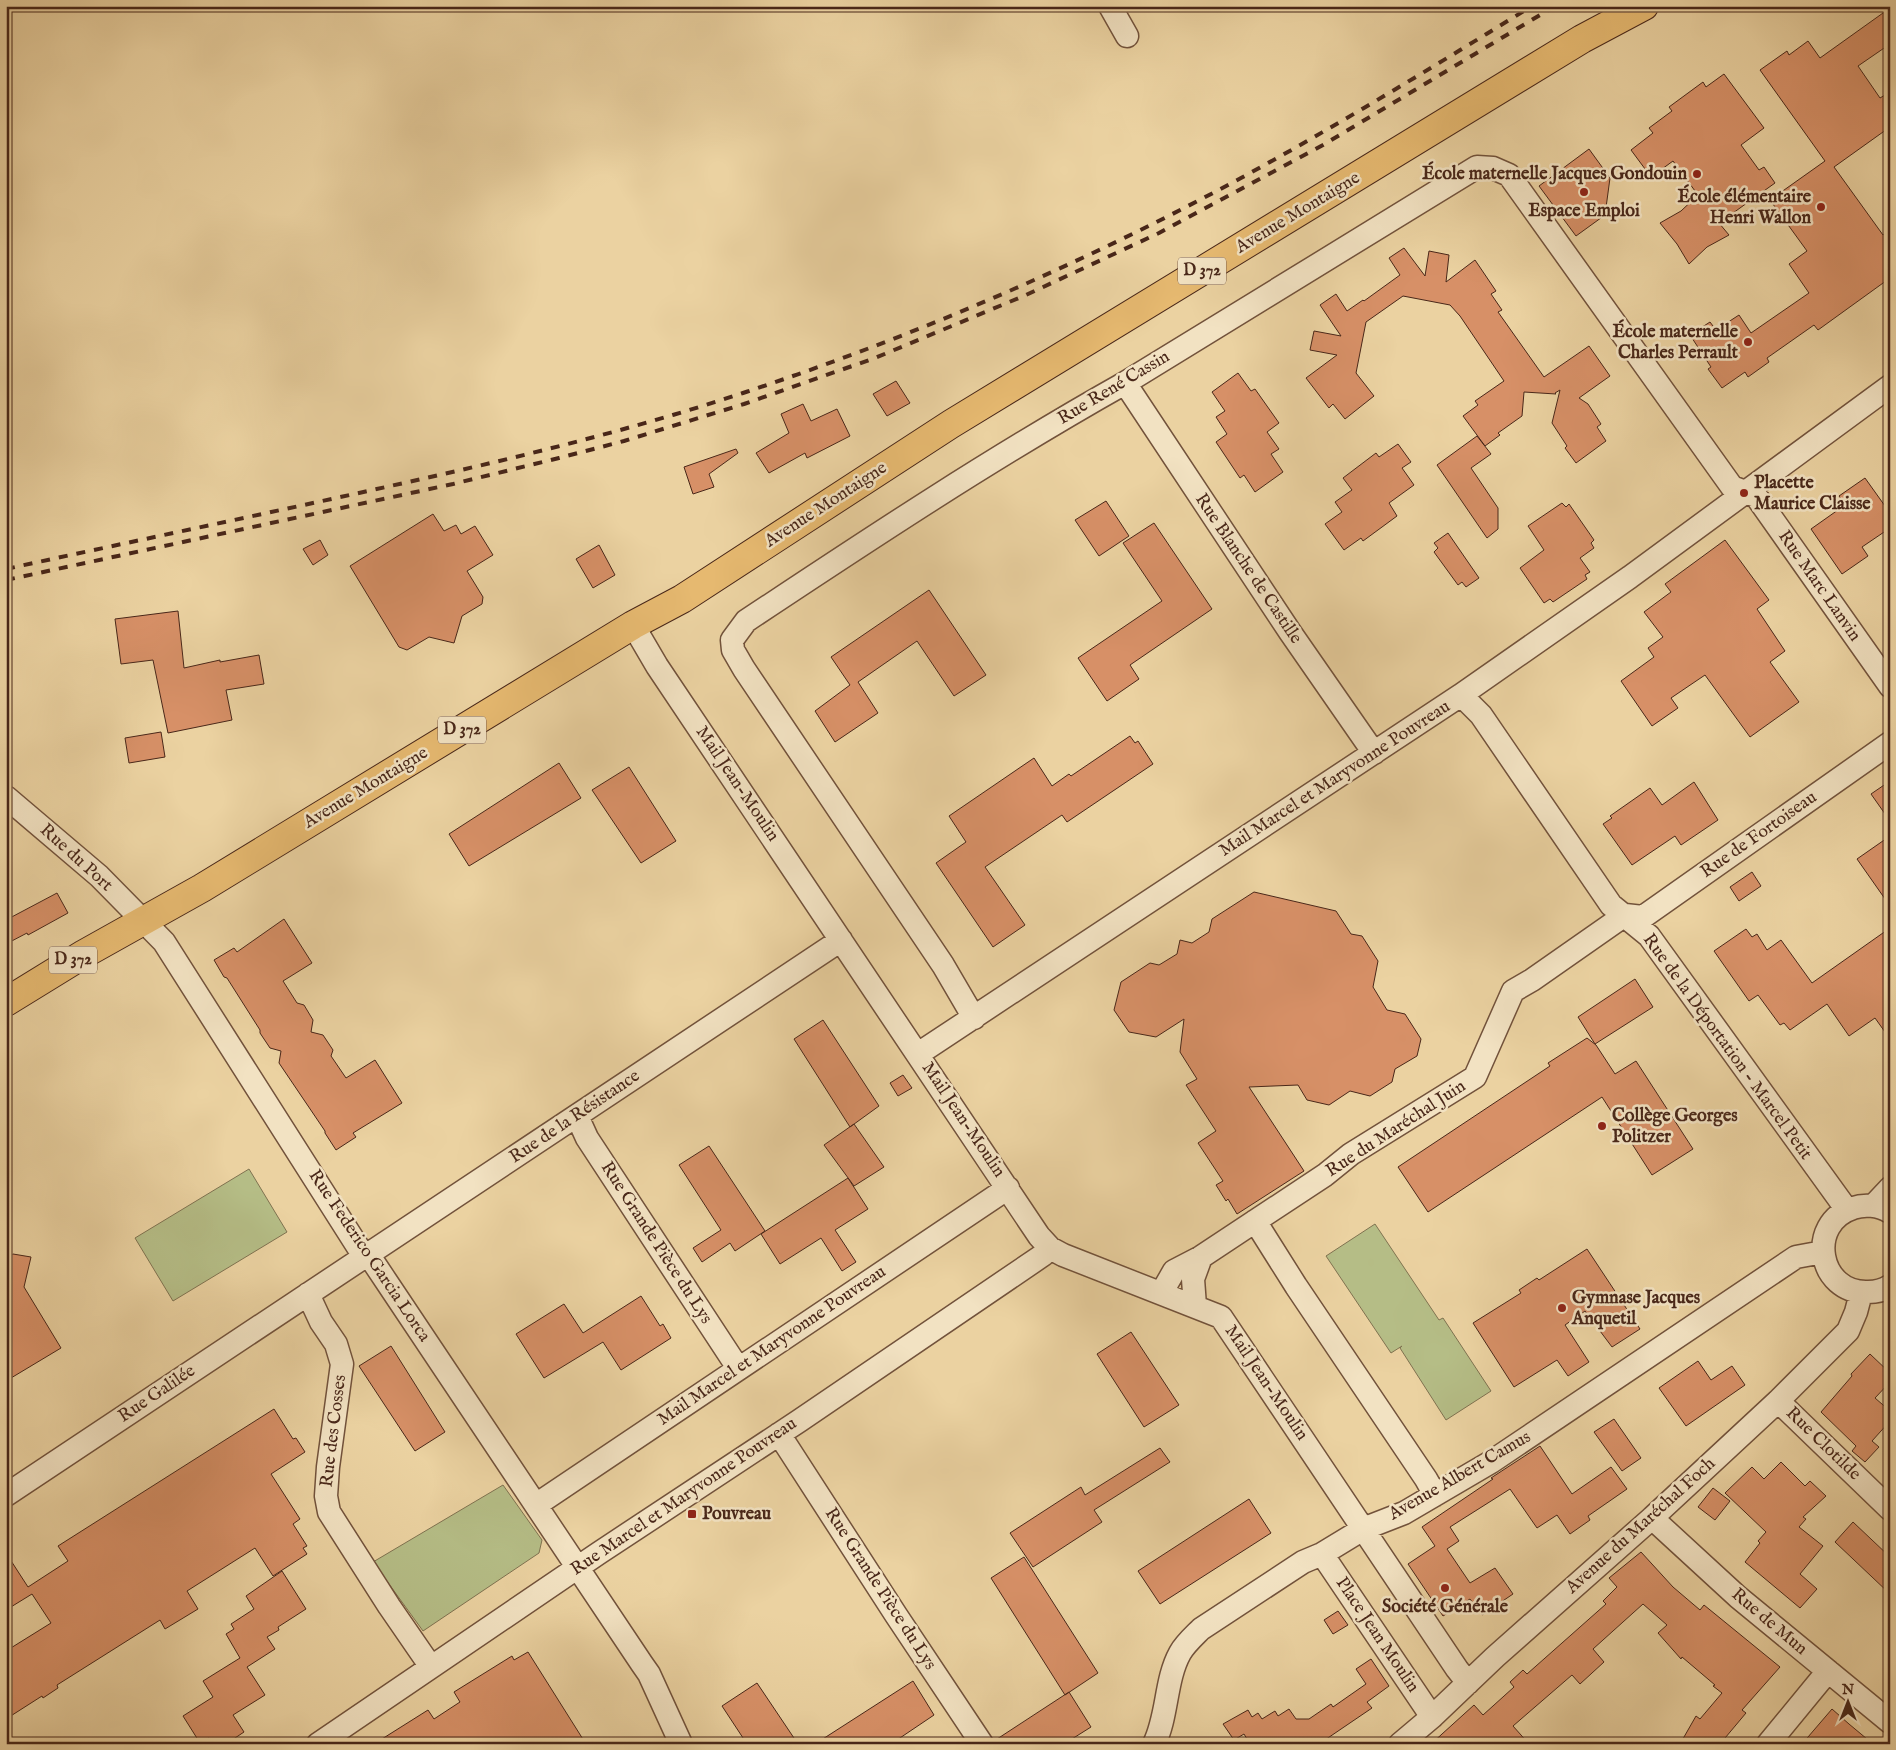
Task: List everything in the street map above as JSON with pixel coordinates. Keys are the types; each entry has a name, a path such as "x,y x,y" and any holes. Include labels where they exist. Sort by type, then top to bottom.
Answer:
{"main road":[{"name":"Avenue Montaigne","path":"6,1002 84,954 202,888 633,625 682,599 951,424 1582,40 1644,6"}],"street":[{"path":"1110,6 1127,36"},
{"name":"Rue René Cassin","path":"974,1018 943,965 744,669 733,650 732,640 746,621 908,513 1075,411 1125,383 1477,167 1493,168 1509,175"},
{"name":"Rue Marc Lanvin","path":"1509,175 1732,487 1756,496 1890,686"},
{"name":"Rue Blanche de Castille","path":"1125,383 1284,624 1374,753"},
{"name":"Mail Marcel et Maryvonne Pouvreau","path":"918,1054 1461,695 1630,577 1890,386"},
{"name":"Mail Jean-Moulin","path":"633,625 657,666 1039,1236 1050,1248 1063,1255 1162,1292 1221,1317 1363,1529"},
{"name":"Rue de la Déportation - Marcel Petit","path":"1461,695 1481,715 1611,905 1649,936 1847,1210"},
{"name":"Rue de Fortoiseau","path":"1625,915 1643,917 1890,743"},
{"name":"Rue du Port","path":"6,797 99,876 142,921"},
{"name":"Rue du Maréchal Juin","path":"1162,1292 1174,1271 1201,1257 1325,1175 1351,1154 1475,1078 1513,991 1532,980 1625,915"},
{"name":"Rue Federico Garcia Lorca","path":"142,921 164,942 358,1248 374,1263 392,1289 649,1674 681,1744"},
{"name":"Rue de la Résistance","path":"308,1294 841,940"},
{"name":"Rue Grande Pièce du Lys","path":"577,1116 587,1138 738,1368"},
{"name":"Mail Marcel et Maryvonne Pouvreau","path":"536,1505 1008,1188"},
{"path":"1890,1188 1881,1209 1859,1206 1847,1210 1836,1217 1828,1228 1823,1252 1825,1264 1831,1275 1839,1284 1850,1290 1861,1293 1874,1292 1890,1286"},
{"path":"1255,1221 1435,1495"},
{"name":"Rue Marcel et Maryvonne Pouvreau","path":"318,1744 578,1567 779,1434 1043,1255 1050,1248"},
{"name":"Avenue Albert Camus","path":"1154,1744 1160,1732 1173,1673 1180,1654 1187,1642 1201,1629 1303,1562 1322,1554 1363,1529 1404,1513 1490,1462 1544,1428 1796,1257 1823,1252"},
{"path":"1195,1306 1193,1279 1201,1257"},
{"name":"Avenue du Maréchal Foch","path":"1400,1744 1652,1518 1778,1400 1848,1331 1861,1293"},
{"name":"Rue Galilée","path":"6,1495 308,1294"},
{"name":"Rue des Cosses","path":"308,1294 321,1322 336,1344 342,1364 328,1467 326,1496 328,1512 431,1667"},
{"name":"Rue Clotilde","path":"1778,1400 1890,1509"},
{"name":"Rue Grande Pièce du Lys","path":"779,1434 982,1744"},
{"name":"Rue de Mun","path":"1652,1518 1738,1597 1890,1722"},
{"path":"1363,1529 1456,1669 1468,1683"},
{"name":"Place Jean Moulin","path":"1322,1554 1432,1717"},
{"path":"1768,1744 1828,1671"}],"green space":[{"path":"249,1169 287,1232 173,1301 135,1238"},
{"path":"1375,1224 1439,1320 1443,1318 1491,1391 1446,1420 1400,1348 1402,1346 1391,1353 1326,1256"},
{"path":"503,1485 542,1540 539,1553 423,1631 373,1562"}],"building":[{"path":"1890,8 1890,44 1858,66 1880,98 1890,92 1890,127 1834,167 1883,235 1890,230 1890,278 1818,330 1814,325 1767,358 1769,362 1748,377 1745,372 1722,388 1708,369 1711,367 1690,335 1710,322 1716,330 1739,315 1751,333 1809,293 1789,264 1807,251 1770,200 1825,161 1760,70 1787,51 1789,55 1808,41 1820,58"},
{"path":"1724,74 1764,128 1741,145 1759,170 1764,167 1775,183 1719,223 1729,235 1707,247 1689,264 1677,244 1660,223 1681,211 1698,195 1673,161 1651,177 1631,150 1653,133 1649,128 1672,111 1669,107 1703,82 1706,87"},
{"name":"Espace Emploi","path":"1589,149 1610,178 1605,215 1576,236 1539,186"},
{"path":"1404,248 1425,276 1429,251 1449,255 1446,282 1475,260 1496,291 1491,294 1502,310 1498,312 1544,377 1589,346 1610,376 1579,398 1588,404 1601,424 1597,427 1606,441 1576,463 1565,448 1567,446 1552,423 1560,390 1556,394 1524,392 1522,416 1498,433 1500,435 1485,446 1463,416 1478,405 1475,401 1504,381 1460,316 1450,305 1403,296 1366,322 1356,373 1374,396 1345,419 1333,404 1329,408 1306,378 1337,355 1310,350 1314,331 1341,336 1320,305 1336,294 1347,311 1364,301 1400,275 1389,258"},
{"path":"1238,373 1251,391 1255,389 1279,423 1267,432 1279,449 1271,454 1283,472 1255,492 1244,475 1240,478 1216,442 1227,434 1216,417 1225,411 1212,392"},
{"path":"896,381 910,403 887,416 873,394"},
{"path":"803,404 811,421 837,409 850,436 807,458 805,453 769,473 756,453 789,433 781,414"},
{"path":"1477,436 1491,454 1471,468 1498,508 1498,529 1487,538 1437,465"},
{"path":"1398,444 1411,462 1402,468 1414,485 1389,503 1397,516 1363,541 1361,538 1344,550 1325,524 1342,512 1335,502 1352,490 1343,478 1376,453 1379,457"},
{"path":"736,449 738,453 709,474 714,487 693,494 684,467"},
{"path":"1865,478 1890,513 1890,528 1862,547 1868,556 1842,574 1811,529 1845,505 1839,496"},
{"path":"1106,501 1129,536 1099,556 1075,520"},
{"path":"1562,503 1566,507 1569,504 1594,540 1591,543 1594,548 1580,558 1590,572 1585,575 1587,579 1553,602 1550,599 1544,603 1520,568 1544,550 1528,526"},
{"path":"433,514 444,531 456,525 461,534 475,526 493,555 467,571 483,597 482,604 462,616 454,643 429,637 407,650 399,647 350,566"},
{"path":"1154,523 1212,609 1130,665 1139,679 1107,701 1078,658 1162,601 1123,543"},
{"path":"1448,533 1479,578 1466,587 1462,582 1458,585 1434,552 1438,548 1434,543"},
{"path":"320,540 328,555 313,565 303,549"},
{"path":"1725,540 1769,600 1757,609 1785,651 1770,662 1799,702 1750,737 1705,675 1671,698 1678,708 1652,726 1621,681 1654,657 1648,648 1663,637 1644,612 1671,592 1665,584"},
{"path":"599,545 615,575 593,588 576,559"},
{"path":"929,590 986,675 954,696 917,641 858,682 878,713 835,742 815,711 850,685 831,657"},
{"path":"178,611 184,668 220,660 220,662 259,655 264,684 226,690 232,720 168,733 153,660 121,664 115,619"},
{"path":"161,732 165,757 129,763 125,738"},
{"path":"1130,736 1135,743 1138,741 1153,764 1067,822 1062,815 985,867 1025,925 993,947 936,863 966,842 949,816 1034,758 1052,786 1069,774 1071,776"},
{"path":"559,763 581,798 469,866 449,834"},
{"path":"629,767 676,841 641,863 592,790"},
{"path":"1890,781 1890,821 1871,794"},
{"path":"1694,782 1718,820 1681,845 1675,836 1632,865 1603,824 1612,818 1610,816 1650,788 1662,805"},
{"path":"1890,836 1890,906 1857,859"},
{"path":"1752,872 1761,886 1739,901 1730,887"},
{"path":"1254,892 1336,911 1351,934 1362,936 1378,961 1373,987 1387,1010 1405,1014 1421,1039 1417,1056 1395,1069 1392,1082 1370,1096 1350,1091 1329,1105 1307,1100 1298,1085 1249,1087 1304,1171 1237,1214 1228,1199 1226,1201 1216,1185 1223,1181 1198,1143 1216,1131 1186,1085 1197,1079 1180,1052 1184,1019 1156,1037 1129,1032 1114,1010 1121,982 1150,963 1159,965 1177,954 1180,940 1192,943 1209,932 1212,919"},
{"path":"57,893 68,913 28,935 27,933 6,944 6,920"},
{"path":"284,919 312,963 283,981 297,1003 304,1005 313,1020 311,1032 323,1035 333,1050 331,1056 346,1078 375,1060 402,1103 353,1133 356,1137 336,1150 279,1063 281,1051 270,1048 214,960 234,948 237,952"},
{"path":"1890,928 1890,1039 1875,1018 1849,1036 1827,1004 1790,1030 1784,1023 1780,1025 1758,995 1749,1001 1714,951 1746,929 1752,937 1757,934 1767,950 1781,940 1812,983"},
{"path":"1635,979 1653,1007 1595,1044 1578,1017"},
{"path":"823,1020 879,1106 850,1127 794,1039"},
{"path":"1587,1038 1596,1045 1615,1074 1636,1061 1693,1149 1652,1175 1602,1097 1428,1212 1398,1167 1550,1066 1548,1063"},
{"path":"903,1075 912,1088 898,1096 890,1083"},
{"path":"854,1124 884,1167 854,1186 824,1145"},
{"path":"709,1146 765,1231 735,1251 730,1243 702,1262 693,1248 721,1230 679,1165"},
{"path":"848,1178 868,1209 835,1230 856,1262 842,1271 821,1238 780,1264 761,1234"},
{"name":"Gymnase Jacques Anquetil","path":"1587,1249 1640,1329 1612,1347 1585,1311 1565,1325 1589,1362 1568,1376 1557,1360 1514,1387 1473,1323 1521,1293 1519,1290 1537,1278 1539,1280"},
{"path":"13,1254 31,1257 24,1287 61,1348 6,1381 6,1258"},
{"path":"641,1296 660,1326 663,1324 671,1338 621,1370 603,1342 544,1378 516,1334 564,1304 583,1333"},
{"path":"1131,1332 1179,1405 1144,1427 1097,1354"},
{"path":"391,1346 445,1432 415,1451 359,1366"},
{"path":"1870,1354 1890,1373 1890,1382 1875,1398 1890,1411 1890,1421 1872,1441 1879,1447 1865,1462 1852,1451 1856,1446 1821,1412 1852,1376 1851,1374"},
{"path":"1698,1361 1711,1380 1732,1366 1745,1385 1686,1426 1659,1388"},
{"path":"274,1409 293,1439 296,1438 305,1452 271,1474 300,1519 293,1524 307,1546 303,1548 307,1554 273,1576 255,1548 187,1591 198,1609 165,1629 160,1620 57,1685 58,1688 43,1698 42,1696 6,1719 6,1651 51,1623 32,1594 6,1610 6,1553 28,1587 68,1561 58,1546"},
{"path":"1614,1419 1641,1458 1622,1471 1594,1432"},
{"path":"1540,1446 1572,1494 1611,1467 1627,1489 1588,1516 1590,1520 1570,1534 1557,1515 1537,1528 1510,1489 1450,1527 1459,1541 1447,1549 1470,1583 1495,1568 1513,1594 1482,1615 1470,1599 1443,1616 1408,1564 1435,1546 1422,1527"},
{"path":"1160,1448 1170,1462 1094,1510 1102,1522 1033,1567 1010,1533 1081,1487 1085,1495"},
{"path":"1781,1462 1805,1486 1810,1481 1826,1496 1803,1517 1806,1519 1799,1527 1823,1546 1800,1574 1817,1589 1800,1608 1745,1562 1766,1532 1725,1493 1752,1467 1764,1479"},
{"path":"1713,1488 1730,1501 1715,1520 1698,1507"},
{"path":"1249,1499 1271,1533 1160,1604 1138,1571"},
{"path":"1853,1522 1890,1557 1890,1594 1835,1542"},
{"path":"1641,1552 1673,1587 1700,1610 1704,1605 1780,1667 1742,1710 1746,1713 1720,1744 1680,1744 1696,1716 1700,1719 1722,1693 1682,1657 1681,1659 1658,1633 1667,1625 1643,1604 1593,1649 1604,1662 1580,1684 1572,1675 1513,1726 1529,1744 1431,1744 1474,1705 1483,1715 1514,1687 1510,1682 1523,1670 1527,1674 1606,1604 1603,1601 1617,1587 1609,1578"},
{"path":"1024,1557 1098,1673 1065,1695 991,1578"},
{"path":"282,1571 306,1609 278,1627 279,1630 267,1637 275,1649 247,1667 265,1695 233,1715 244,1732 226,1744 213,1744 209,1738 200,1743 183,1716 213,1697 203,1681 240,1658 226,1634 234,1629 231,1624 254,1609 246,1596"},
{"path":"1338,1611 1348,1625 1333,1634 1324,1620"},
{"path":"528,1652 586,1744 374,1744 428,1710 434,1719 460,1702 454,1692 512,1656 514,1660"},
{"path":"1371,1659 1389,1686 1367,1702 1372,1708 1319,1744 1250,1744 1244,1734 1234,1740 1223,1724 1248,1710 1252,1717 1258,1713 1262,1719 1275,1711 1278,1716 1289,1709 1296,1719 1309,1719 1331,1704 1333,1707 1366,1684 1356,1669"},
{"path":"913,1681 934,1715 891,1744 815,1744"},
{"path":"757,1683 798,1744 747,1744 722,1706"},
{"path":"1069,1692 1091,1727 1064,1744 995,1744 994,1741"},
{"path":"1832,1709 1849,1724 1873,1744 1802,1744"}],"railway":[{"path":"6,569 387,487 541,451 693,409 807,371 934,323 997,296 1059,269 1181,210 1315,137 1532,6"},
{"path":"6,580 453,484 559,458 624,441 744,404 875,358 1026,295 1159,233 1323,145 1555,6"}],"place":[{"name":"École maternelle Jacques Gondouin","path":"1697,174"},
{"name":"Espace Emploi","path":"1584,192"},
{"name":"École élémentaire Henri Wallon","path":"1821,207"},
{"name":"École maternelle Charles Perrault","path":"1748,342"},
{"name":"Placette Maurice Claisse","path":"1744,493"},
{"name":"Collège Georges Politzer","path":"1602,1126"},
{"name":"Gymnase Jacques Anquetil","path":"1562,1308"},
{"name":"Pouvreau","path":"692,1514"},
{"name":"Société Générale","path":"1445,1588"}]}
